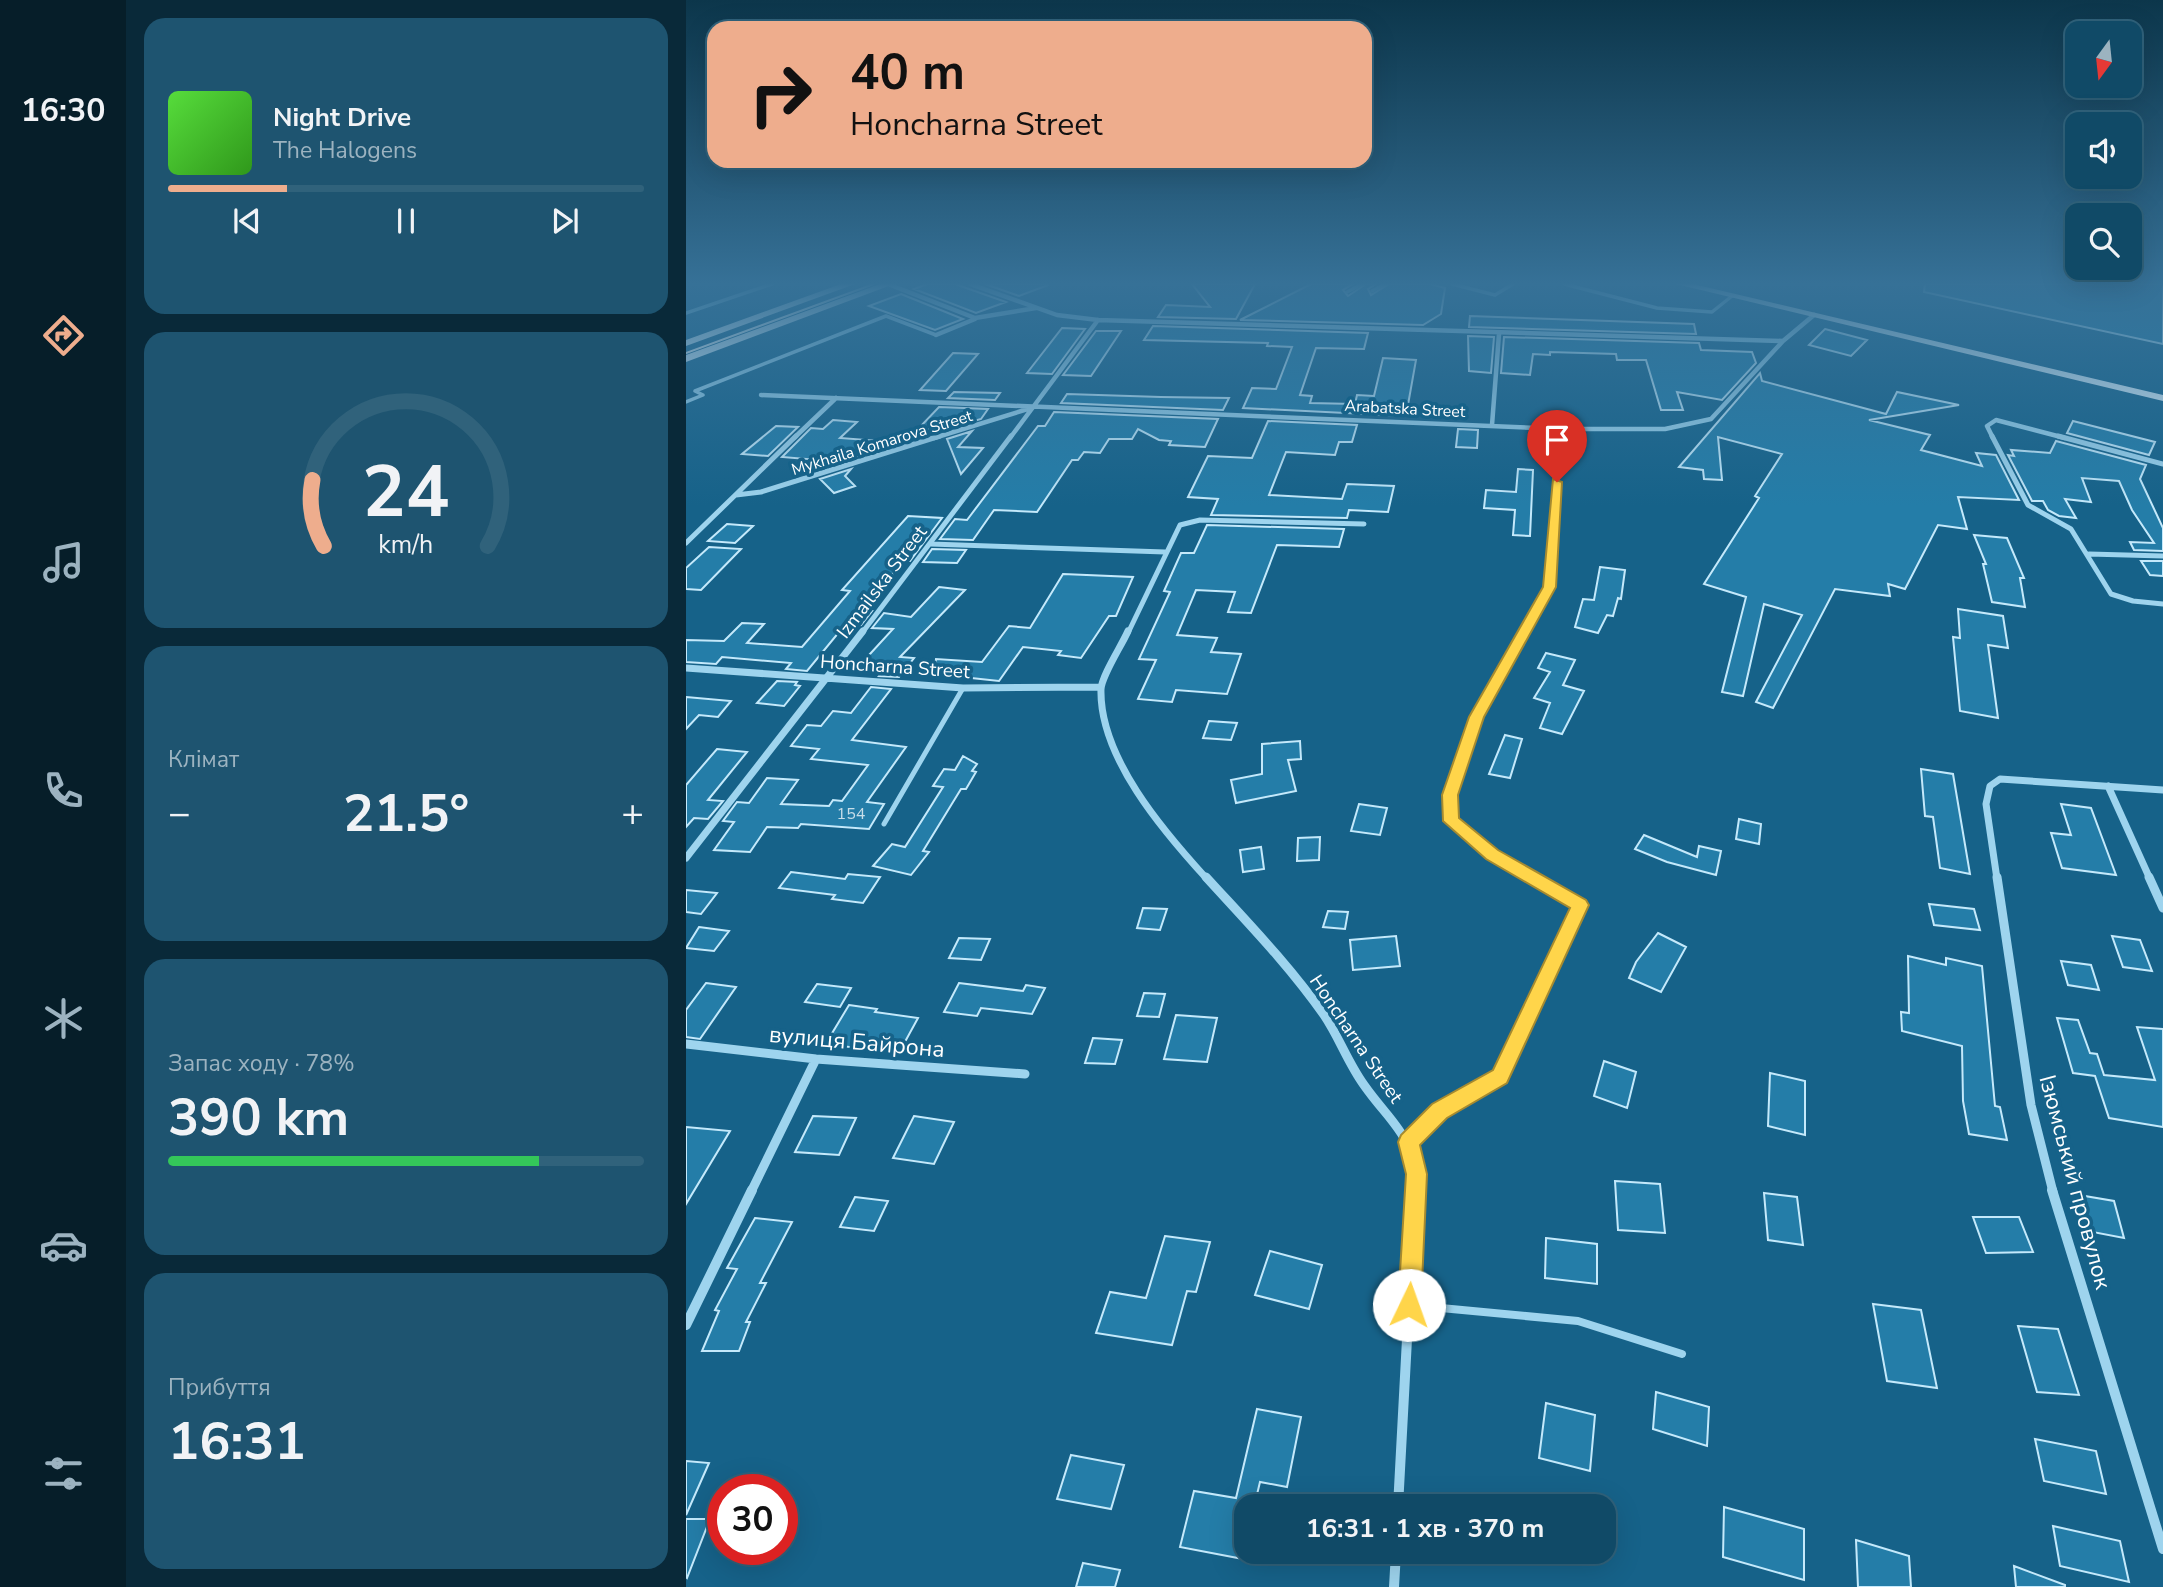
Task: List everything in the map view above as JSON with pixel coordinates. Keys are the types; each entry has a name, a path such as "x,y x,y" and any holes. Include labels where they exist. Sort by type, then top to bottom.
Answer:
{"main road":[{"path":"1995,358 2163,398"}],"street":[{"name":"Izmailska Street","path":"686,858 829,678 1070,358"},
{"path":"1492,425 1497,358"},
{"name":"Arabatska Street","path":"761,395 1561,429 1665,429 1695,425 1711,419 1767,358"},
{"name":"Mykhaila Komarova Street","path":"686,543 836,398"},
{"name":"Mykhaila Komarova Street","path":"736,495 761,492 1034,406"},
{"path":"2163,464 1996,420 1987,426 2028,505 2071,529 2089,554 2111,594 2126,600 2163,604"},
{"path":"1399,1494 1416,1174 1409,1142 1439,1111 1500,1076 1580,905 1492,855 1451,821 1450,795 1477,717 1549,587 1561,429"},
{"path":"1101,687 1180,525 1200,520 1364,524"},
{"path":"931,544 1165,552"},
{"path":"2089,554 2163,556"},
{"name":"Honcharna Street","path":"686,668 963,688 1101,687 1106,731 1134,786 1172,841 1292,973 1325,1017 1363,1084 1409,1142"},
{"name":"Ізюмський провулок","path":"2108,786 2000,779 1990,786 1986,804 2031,1105 2051,1185 2163,1549"},
{"path":"2163,790 2108,786 2163,908"},
{"name":"вулиця Байрона","path":"686,1044 816,1059 1026,1074"},
{"path":"686,1325 816,1059"},
{"path":"1394,1587 1395,1564"}],"lane":[{"path":"688,400 703,395 695,391 779,358"},
{"path":"884,824 963,688"},
{"path":"1409,1305 1578,1321 1682,1354"}],"building":[{"path":"948,358 974,358 946,391 920,390"},
{"path":"1039,358 1064,358 1052,374 1027,373"},
{"path":"1076,358 1103,358 1091,376 1063,375"},
{"path":"1288,358 1313,358 1300,395 1312,396 1310,403 1355,404 1357,395 1374,396 1383,358 1416,360 1406,416 1243,408 1252,388 1276,389"},
{"path":"1469,358 1492,358 1491,373 1469,371"},
{"path":"1502,358 1532,358 1530,375 1501,373"},
{"path":"1754,358 1756,363 1722,400 1677,392 1683,410 1661,410 1646,360 1617,360"},
{"path":"1760,373 1762,381 1886,414 1897,392 1959,405 1869,420 1930,435 1921,450 1982,466 1976,453 1996,455 2019,500 1958,497 1967,529 1938,525 1905,589 1888,584 1890,596 1835,589 1773,708 1756,702 1802,615 1764,604 1743,696 1722,692 1746,597 1704,584 1759,498 1755,496 1782,454 1718,437 1722,480 1704,479 1703,470 1679,467"},
{"path":"954,392 1000,393 995,400 948,398"},
{"path":"1067,394 1229,398 1223,410 1061,403"},
{"path":"939,407 988,409 981,419 943,430 918,429"},
{"path":"1054,412 1218,419 1205,447 1169,445 1171,441 1159,440 1138,429 1132,439 1109,439 1100,453 1084,452 1078,460 1072,460 1037,512 994,510 973,540 940,539 955,519 967,520 1038,426 1045,426"},
{"path":"833,420 857,422 840,438 880,441 867,453 812,470 804,462 807,459 782,457 811,428 823,429"},
{"path":"1268,421 1357,425 1352,442 1339,442 1335,455 1286,452 1269,495 1342,499 1347,484 1394,486 1388,512 1349,510 1347,518 1211,515 1218,499 1188,497 1208,456 1252,458"},
{"path":"2073,421 2155,442 2149,455 2067,433"},
{"path":"776,426 798,427 768,456 742,454"},
{"path":"1458,429 1478,430 1477,448 1456,447"},
{"path":"972,431 958,447 983,448 961,474 947,439"},
{"path":"2056,441 2146,465 2140,479 2163,528 2163,551 2134,550 2130,542 2154,543 2132,510 2119,481 2082,478 2091,502 2065,499 2076,518 2059,516 2048,510 2043,501 2032,501 2008,455 2014,456 2011,450 2050,453"},
{"path":"851,469 845,476 855,486 834,493 820,479"},
{"path":"1518,469 1533,470 1530,536 1513,535 1515,510 1484,508 1486,490 1516,492"},
{"path":"908,516 942,518 910,561 903,561 863,610 872,611 861,625 844,626 807,671 786,669 791,663 722,657 716,664 686,662 686,640 724,641 742,623 764,624 747,643 802,647 850,591 842,590"},
{"path":"727,524 753,526 735,543 708,541"},
{"path":"1207,525 1344,529 1339,547 1277,545 1251,613 1228,612 1235,592 1196,590 1177,635 1217,638 1211,652 1241,654 1227,694 1176,690 1172,702 1138,699 1156,660 1139,659 1170,592 1164,591 1181,553 1194,553"},
{"path":"1974,535 2007,538 2024,578 2020,578 2025,607 1992,602 1983,564 1986,564"},
{"path":"709,547 741,549 701,590 686,589 686,568"},
{"path":"932,549 966,550 957,563 923,562"},
{"path":"2141,561 2163,561 2163,576 2150,575"},
{"path":"1600,567 1625,570 1621,599 1618,598 1613,616 1607,615 1598,633 1575,627 1583,599 1594,600"},
{"path":"1063,574 1133,577 1116,616 1109,616 1081,658 1058,655 1061,651 1023,647 999,681 934,674 936,659 982,662 1009,626 1030,628"},
{"path":"939,587 965,590 900,657 914,658 899,677 879,676 883,671 859,666 893,629 872,628 884,613 911,617"},
{"path":"1958,609 2003,616 2008,648 1988,645 1998,718 1960,711 1953,637 1960,638"},
{"path":"1546,653 1575,660 1563,685 1584,691 1562,734 1540,728 1550,703 1534,698 1550,672 1538,668"},
{"path":"777,681 797,682 795,685 800,686 784,706 757,703"},
{"path":"871,687 891,689 852,740 906,747 867,802 884,804 869,829 801,824 798,828 767,827 750,852 714,850 734,822 723,821 737,802 749,803 767,778 798,780 781,804 829,806 833,800 842,801 868,765 811,759 819,749 791,746 807,725 821,726 833,711 851,713"},
{"path":"686,697 731,701 718,717 699,715 686,729"},
{"path":"1209,721 1237,723 1231,740 1203,738"},
{"path":"1505,735 1522,739 1510,778 1489,774"},
{"path":"1300,741 1301,759 1288,760 1296,791 1236,803 1231,780 1262,774 1262,744"},
{"path":"717,749 747,752 708,800 723,801 708,819 694,818 686,827 686,785"},
{"path":"963,756 977,764 972,771 976,772 966,789 961,789 923,851 929,852 911,875 873,866 892,844 905,847 943,787 933,786 944,769 955,770"},
{"path":"1921,769 1953,774 1970,874 1940,868 1933,817 1925,816"},
{"path":"1359,804 1387,808 1380,835 1351,831"},
{"path":"2061,804 2091,808 2116,875 2062,868 2051,833 2071,835"},
{"path":"1739,819 1761,824 1759,844 1736,839"},
{"path":"1644,835 1697,857 1699,846 1721,851 1716,875 1667,862 1635,849"},
{"path":"1320,837 1319,860 1297,861 1298,838"},
{"path":"1261,847 1264,869 1243,872 1240,850"},
{"path":"791,872 845,879 848,874 880,877 863,903 832,899 835,895 779,888"},
{"path":"686,890 717,893 701,914 686,912"},
{"path":"1929,904 1974,909 1980,930 1934,925"},
{"path":"1143,908 1167,909 1160,930 1137,928"},
{"path":"1328,911 1348,912 1345,929 1323,927"},
{"path":"699,927 729,931 714,951 686,948"},
{"path":"1658,933 1686,947 1661,992 1629,978 1636,962"},
{"path":"1396,936 1400,966 1353,970 1350,940"},
{"path":"2112,936 2140,940 2152,971 2123,967"},
{"path":"959,938 990,939 981,960 949,958"},
{"path":"1908,956 1946,965 1946,958 1982,966 1995,1106 2000,1107 2007,1140 1969,1134 1963,1101 1962,1046 1902,1031 1901,1012 1909,1013"},
{"path":"2061,961 2091,965 2099,990 2068,985"},
{"path":"706,983 736,987 700,1039 686,1037 686,1010"},
{"path":"959,983 1023,991 1026,985 1045,988 1032,1014 981,1008 977,1016 944,1012"},
{"path":"817,984 851,988 840,1007 805,1002"},
{"path":"1144,993 1165,994 1159,1017 1137,1016"},
{"path":"849,1005 918,1018 900,1051 825,1045"},
{"path":"1176,1015 1217,1018 1207,1062 1164,1059"},
{"path":"2057,1018 2078,1020 2090,1053 2097,1054 2104,1075 2155,1080 2137,1027 2163,1029 2163,1127 2109,1118 2095,1076 2073,1073"},
{"path":"1093,1038 1122,1040 1115,1064 1085,1063"},
{"path":"1604,1061 1636,1072 1627,1108 1594,1096"},
{"path":"1770,1073 1805,1081 1805,1135 1768,1126"},
{"path":"813,1116 856,1118 839,1155 795,1152"},
{"path":"914,1116 954,1122 934,1164 893,1158"},
{"path":"686,1127 730,1131 686,1204"},
{"path":"1615,1181 1660,1184 1665,1233 1618,1230"},
{"path":"1764,1193 1797,1197 1803,1245 1768,1240"},
{"path":"2073,1194 2114,1201 2124,1238 2082,1230"},
{"path":"855,1197 888,1201 874,1231 840,1227"},
{"path":"1973,1217 2019,1217 2033,1252 1986,1253"},
{"path":"755,1218 792,1222 760,1283 766,1283 746,1322 750,1322 739,1351 702,1351 719,1311 715,1310 737,1269 727,1268"},
{"path":"1165,1236 1210,1242 1196,1292 1187,1291 1172,1345 1096,1333 1110,1292 1146,1298"},
{"path":"1546,1238 1597,1244 1597,1284 1545,1278"},
{"path":"1270,1251 1322,1265 1309,1309 1255,1295"},
{"path":"1873,1304 1921,1310 1937,1388 1887,1381"},
{"path":"2018,1326 2058,1329 2079,1395 2037,1392"},
{"path":"1656,1392 1709,1407 1707,1446 1653,1429"},
{"path":"1546,1403 1595,1415 1590,1471 1539,1458"},
{"path":"1257,1409 1301,1417 1287,1487 1260,1482 1257,1494 1237,1494"},
{"path":"2035,1439 2096,1451 2106,1494 2044,1481"},
{"path":"1071,1455 1124,1465 1111,1509 1057,1499"},
{"path":"686,1461 709,1463 686,1515"},
{"path":"1194,1491 1234,1498 1234,1557 1180,1547"},
{"path":"1724,1507 1804,1529 1804,1580 1723,1557"},
{"path":"686,1519 707,1519 707,1527 686,1577"},
{"path":"2053,1526 2120,1541 2129,1582 2060,1566"},
{"path":"1856,1540 1909,1556 1911,1587 1858,1587"},
{"path":"1083,1563 1120,1570 1115,1587 1076,1587"},
{"path":"2014,1566 2065,1585 2065,1587 2016,1587"}],"route":[{"path":"1409,1305 1416,1174 1409,1142 1439,1111 1500,1076 1580,905 1492,855 1451,821 1450,795 1477,717 1549,587 1557,482"}]}
